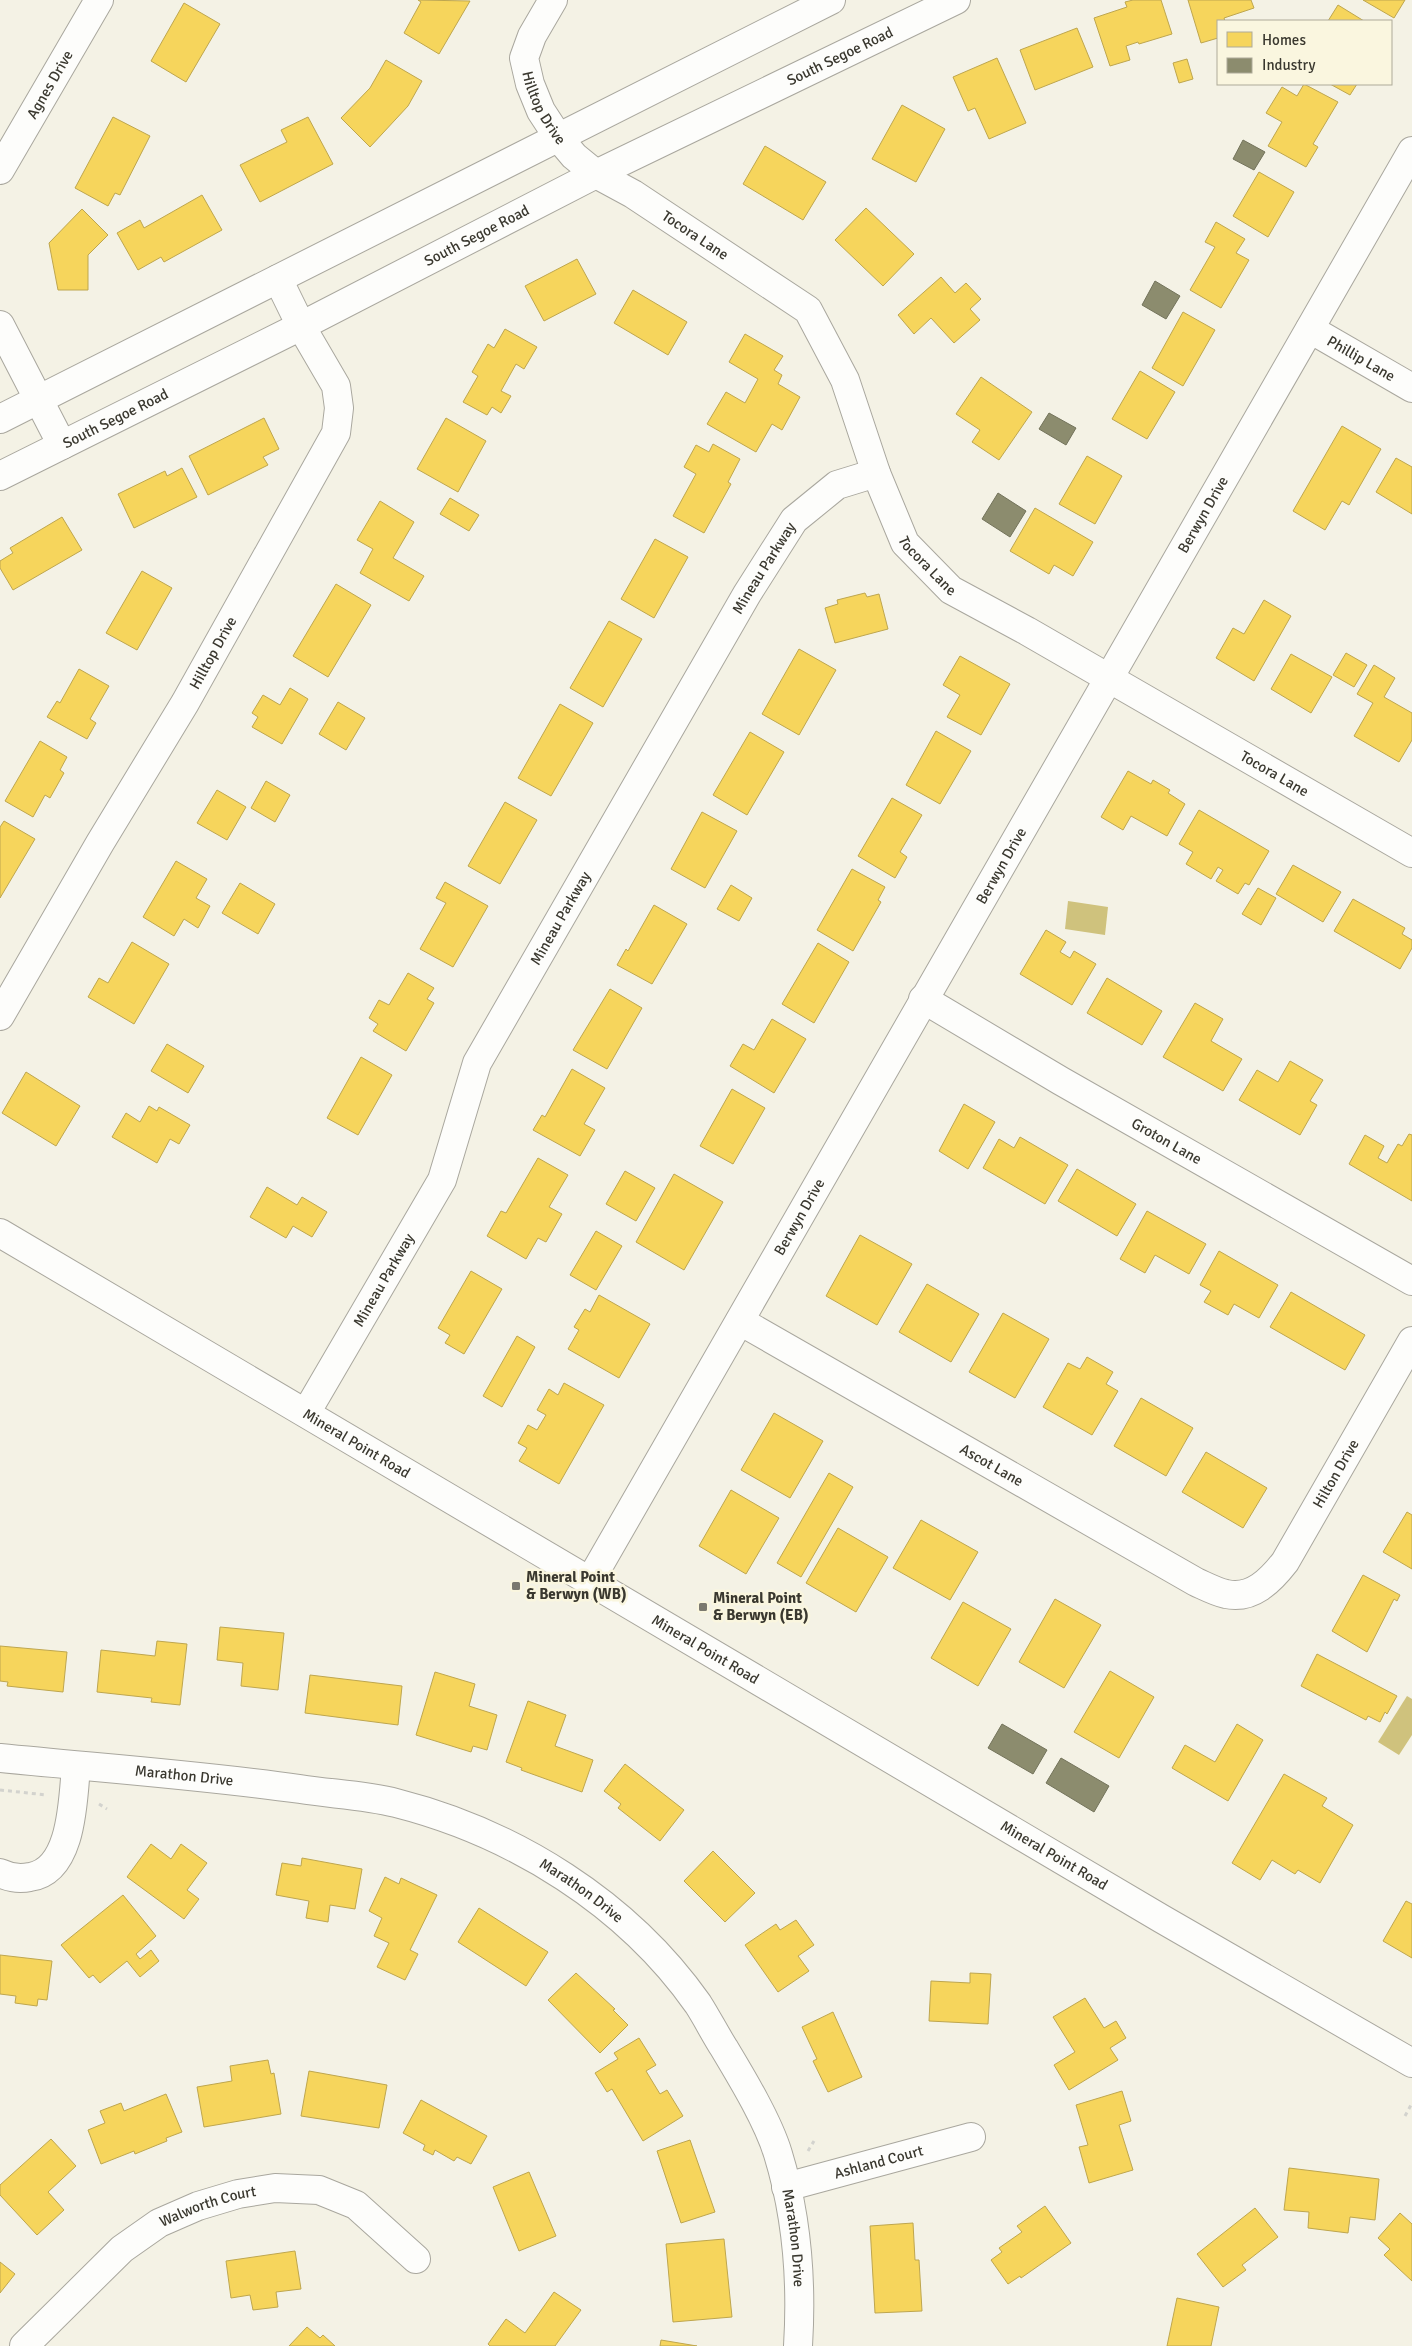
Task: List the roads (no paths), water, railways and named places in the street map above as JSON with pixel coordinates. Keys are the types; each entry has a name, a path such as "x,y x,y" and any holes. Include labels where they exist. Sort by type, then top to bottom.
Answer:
{"street":[{"name":"Agnes Drive","path":"0,170 99,0"},
{"name":"Hilltop Drive","path":"552,0 532,36 524,58 530,84 541,111 566,147"},
{"path":"0,419 278,279 566,147 831,0"},
{"name":"South Segoe Road","path":"0,476 301,326 596,174 956,0"},
{"name":"Tocora Lane","path":"566,147 596,174 633,194 808,310 845,380 876,473 905,543 950,590 1412,853"},
{"name":"Berwyn Drive","path":"590,1581 740,1321 782,1243 1020,834 1107,678 1412,151"},
{"name":"Hilltop Drive","path":"0,1016 100,843 185,703 336,433 339,408 336,386 301,326 278,279"},
{"path":"0,325 62,445"},
{"name":"Phillip Lane","path":"1310,328 1412,388"},
{"name":"Mineau Parkway","path":"306,1413 442,1180 477,1063 747,594 794,520 837,485 876,473"},
{"name":"Groton Lane","path":"923,999 1061,1081 1412,1281"},
{"name":"Mineral Point Road","path":"0,1233 1145,1909 1412,2063"},
{"name":"Ascot Lane","path":"740,1321 1196,1582 1227,1595 1248,1593"},
{"name":"Hilton Drive","path":"1248,1593 1270,1581 1285,1562 1412,1341"},
{"name":"Marathon Drive","path":"0,1758 270,1785 394,1802 449,1819 518,1849 572,1881 619,1918 663,1961 698,2004 746,2085 778,2152 793,2216 798,2269 798,2346"},
{"path":"0,1873 15,1878 36,1877 51,1866 59,1857 64,1847 71,1814 76,1766"},
{"name":"Ashland Court","path":"786,2187 971,2137"},
{"name":"Walworth Court","path":"24,2346 122,2248 160,2223 198,2206 238,2194 275,2188 318,2190 356,2205 416,2259"}],"place":[{"name":"Mineral Point & Berwyn (WB)","path":"516,1586"},
{"name":"Mineral Point & Berwyn (EB)","path":"703,1607"}]}
